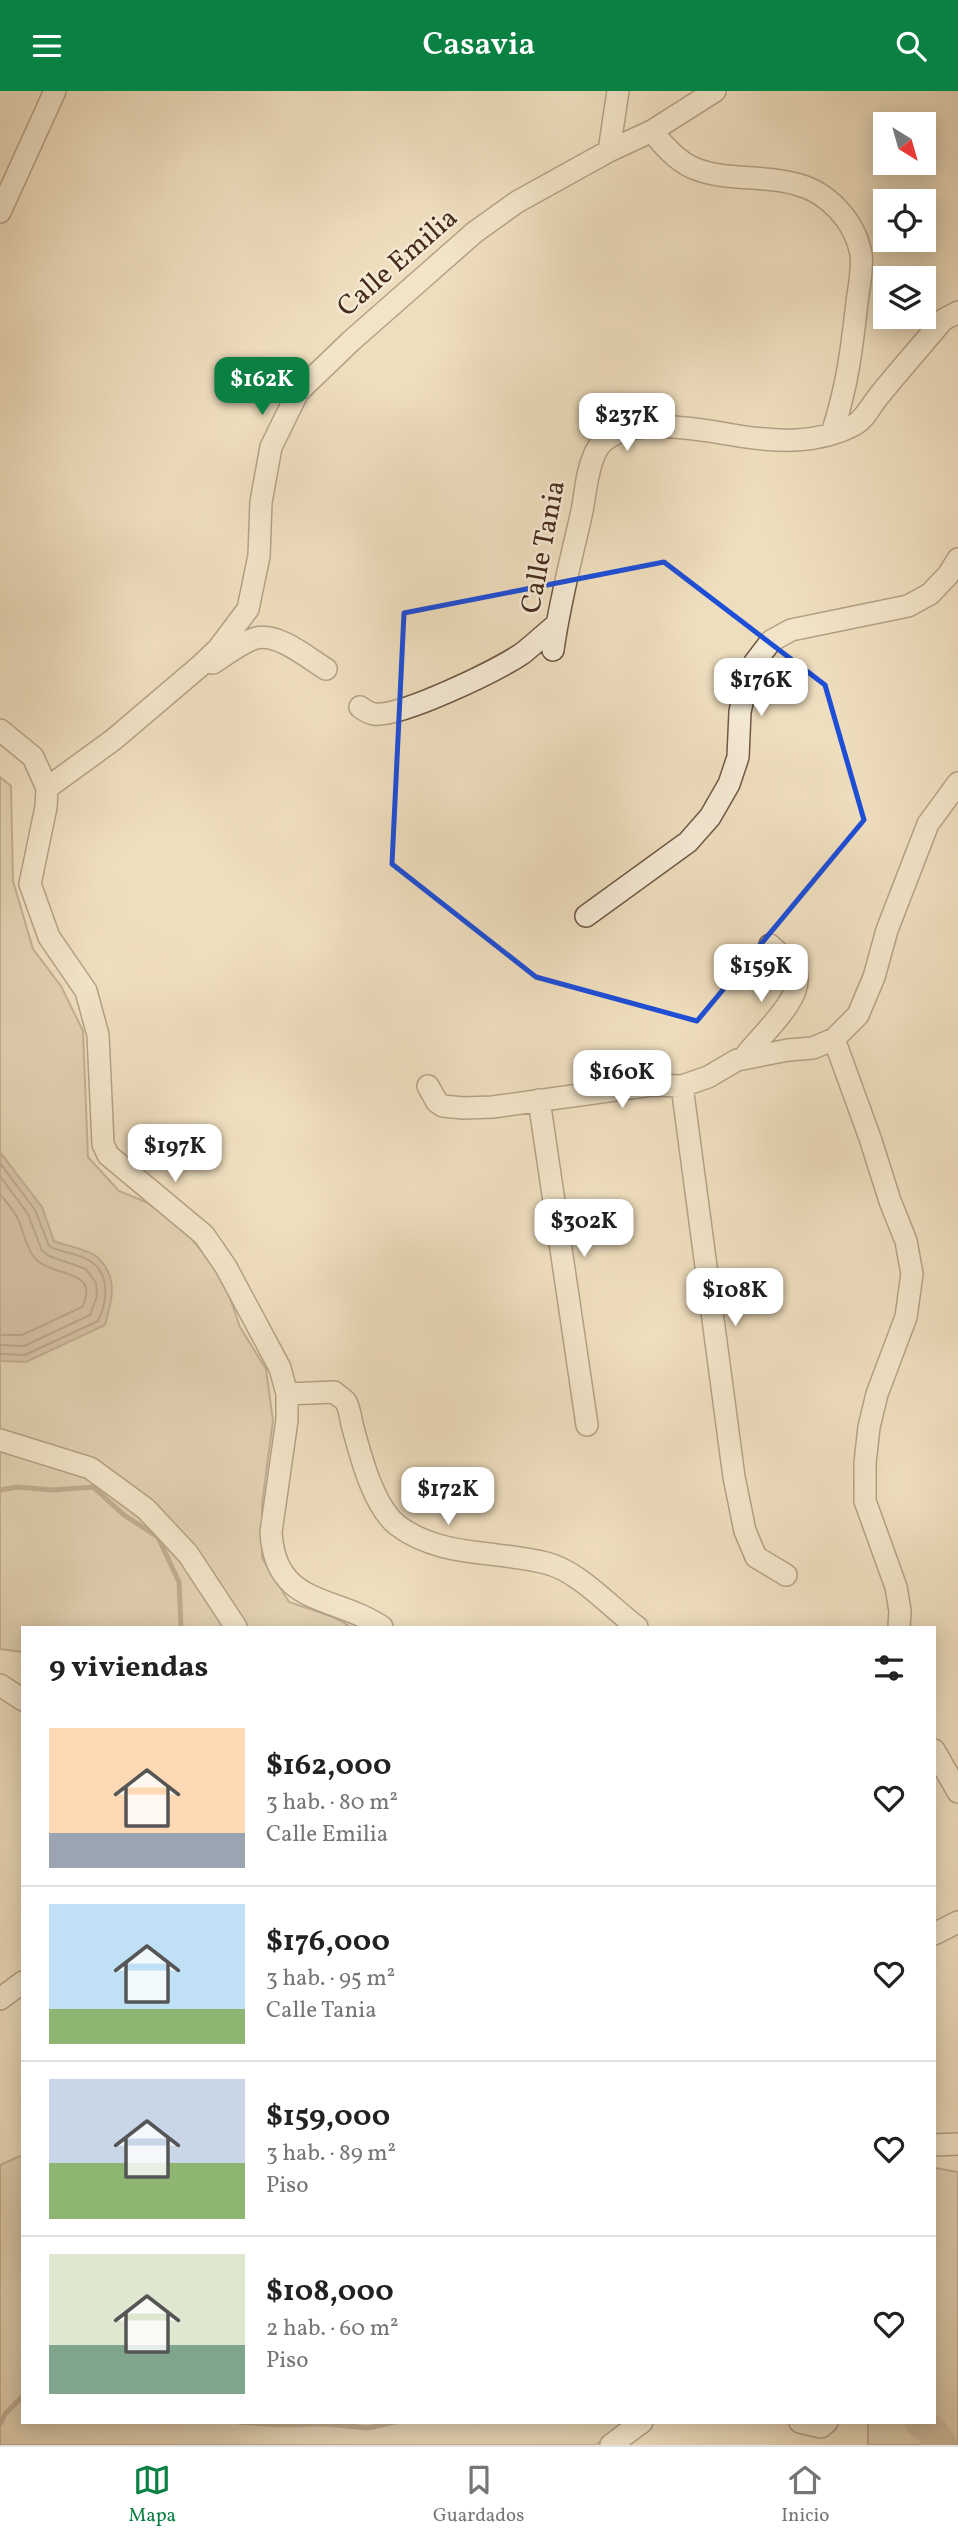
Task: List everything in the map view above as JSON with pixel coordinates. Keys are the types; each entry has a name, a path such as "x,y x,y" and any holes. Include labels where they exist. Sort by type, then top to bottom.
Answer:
{"street":[{"path":"0,212 55,91"},
{"path":"609,151 618,91"},
{"name":"Calle Emilia","path":"47,788 113,740 199,667 218,649 248,609 259,556 261,502 271,447 298,392 398,299 475,232 517,201 652,131 715,91"},
{"path":"652,131 670,152 689,166 710,174 764,177 798,184 828,199 850,225 861,255 854,345 832,433"},
{"name":"Calle Tania","path":"553,650 556,625 583,510 587,474 596,450 607,439 630,429 658,426 779,442 832,433 861,421 875,400 943,320 958,312"},
{"path":"586,916 688,842 710,817 729,784 738,757 740,712 746,683 755,662 771,641 790,630 908,606 930,594 948,575 958,559"},
{"path":"360,707 371,714 385,713 459,686 522,653 556,625"},
{"path":"199,667 256,638 268,638 282,643 326,669"},
{"path":"0,730 33,757 47,788 46,807 30,884 50,936 86,991 98,1035 103,1143 108,1155 204,1235 226,1267 280,1368 287,1394 287,1420 271,1532 272,1549 283,1575 302,1592 380,1626"},
{"path":"428,1086 436,1103 443,1106 493,1107 652,1085 682,1086 708,1077 743,1059 813,1048 834,1039 858,1015 928,824 958,783"},
{"path":"743,1059 788,1004 796,988 795,970 770,945"},
{"path":"834,1039 906,1241 912,1274 906,1317 874,1405 865,1463 865,1501 896,1587 900,1611 899,1626"},
{"path":"682,1086 732,1463 745,1531 756,1557 786,1575"},
{"path":"539,1100 587,1425"},
{"path":"287,1394 334,1392 345,1401 360,1454 376,1496 395,1524 429,1543 464,1552 492,1553 548,1563 588,1585 636,1626"},
{"path":"0,1440 90,1468 146,1509 188,1554 235,1626"},
{"path":"0,1685 21,1699"},
{"path":"936,1754 958,1792"},
{"path":"936,1933 958,1922"},
{"path":"0,1999 21,1984"},
{"path":"936,2145 958,2144"},
{"path":"611,2445 639,2424"},
{"path":"808,2424 821,2427 825,2424"}],"highlighted area":[{"path":"664,562 825,685 864,820 697,1021 536,977 392,864 404,613"}],"shaded area":[{"path":"0,777 11,786 13,881 33,949 61,986 83,1031 88,1157 119,1191 148,1203 184,1230 222,1275 240,1327 266,1369 273,1421 262,1504 262,1558 289,1602 333,1617 349,1626 21,1626 21,1652 0,1649"},
{"path":"21,2156 21,2424 620,2424 596,2445 0,2445 0,2165"},
{"path":"936,2168 958,2172 958,2445 868,2445 868,2424 936,2424"}],"water":[{"path":"0,1152 42,1207 54,1241 97,1257 109,1273 112,1289 105,1325 26,1362 0,1361"}],"waterway":[{"path":"0,1490 17,1487 53,1490 93,1487 124,1515 158,1537 179,1582 181,1626"},
{"path":"0,2424 5,2414 21,2398"},
{"path":"265,2424 327,2424"},
{"path":"327,2424 368,2428 386,2424"},
{"path":"924,2424 941,2445"}]}
